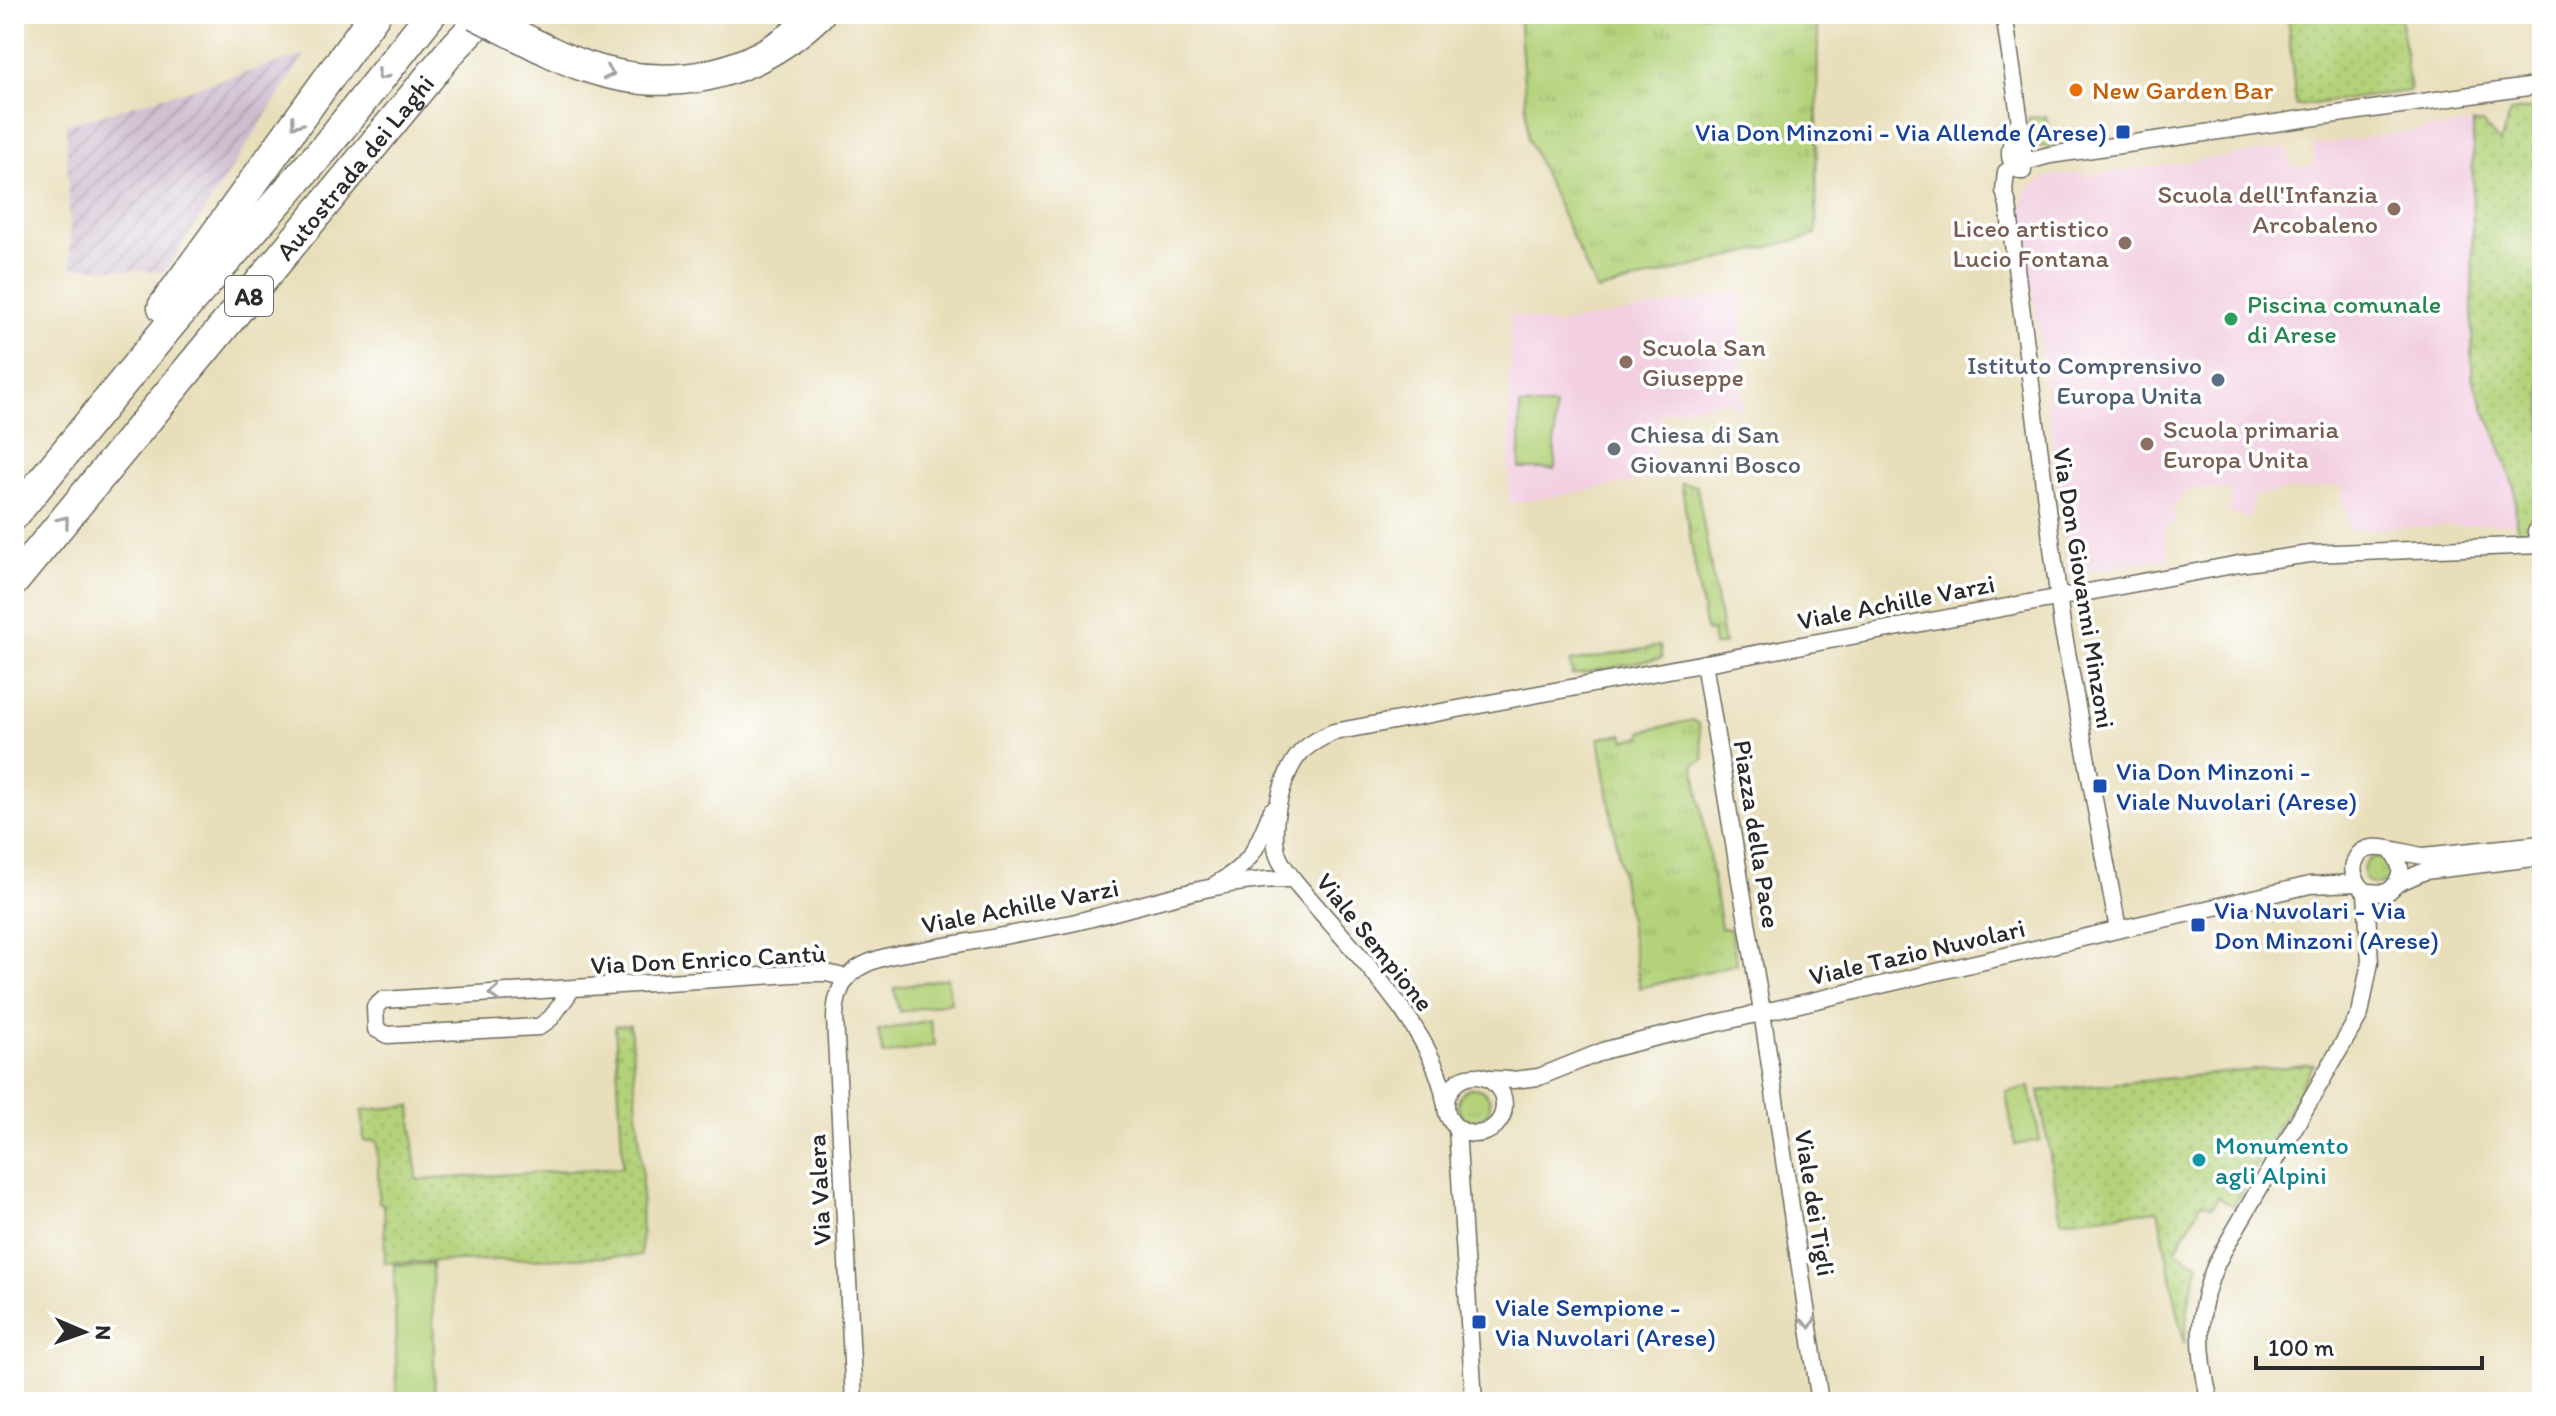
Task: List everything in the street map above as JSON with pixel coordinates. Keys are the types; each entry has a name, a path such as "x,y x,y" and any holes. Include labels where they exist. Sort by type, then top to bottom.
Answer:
{"highway":[{"name":"A8","path":"60,459 109,382 375,14"},
{"name":"Autostrada dei Laghi","path":"14,515 174,320 324,149 431,14"},
{"path":"475,14 580,65 649,80 707,77 734,70 783,44 819,14"},
{"name":"Autostrada dei Laghi","path":"14,581 432,74 486,14"}],"street":[{"path":"2004,14 2018,119 2020,167 2066,153 2542,85"},
{"name":"Via Don Giovanni Minzoni","path":"2020,167 2008,205 2058,597 2118,929"},
{"path":"2541,545 2536,532 2542,521"},
{"name":"Viale Achille Varzi","path":"1208,889 1231,876 1253,856 1292,763 1314,741 1334,732 2291,556 2541,545"},
{"name":"Piazza della Pace","path":"1704,663 1762,1012"},
{"name":"Viale Achille Varzi","path":"1278,856 1275,838 1284,780"},
{"path":"2210,1402 2199,1333 2208,1282 2360,1014 2369,976 2370,946 2362,887 2354,864 2362,851 2369,848 2423,856 2542,844"},
{"path":"2370,946 2400,862 2391,851"},
{"path":"1253,856 1278,856"},
{"name":"Viale Sempione","path":"1278,856 1293,879 1396,1002 1433,1059 1445,1102"},
{"path":"2362,887 2392,888 2425,871 2542,857"},
{"name":"Viale Tazio Nuvolari","path":"1489,1079 1539,1077 1606,1050 2310,885 2354,864"},
{"name":"Viale Achille Varzi","path":"847,978 855,969 875,959 1058,925 1208,889 1262,880 1293,879"},
{"name":"Viale Tazio Nuvolari","path":"2310,885 2362,887"},
{"name":"Via Don Enrico Cantù","path":"572,989 546,1023 539,1027 387,1035 376,1029 375,1007 383,1000 822,972 847,978"},
{"name":"Via Valera","path":"847,978 837,997 835,1018 854,1402"},
{"path":"540,991 550,1007 546,1023"},
{"name":"Viale dei Tigli","path":"1762,1012 1820,1402"},
{"name":"Viale Sempione","path":"1433,1059 1466,1076"},
{"path":"1466,1076 1489,1079 1501,1092 1504,1110 1496,1126 1480,1134 1457,1129 1447,1117 1445,1102 1452,1086 1466,1076"},
{"name":"Viale Tazio Nuvolari","path":"1504,1110 1539,1077"},
{"path":"1457,1129 1474,1402"},
{"path":"1462,1175 1480,1134"}],"shaded area":[{"path":"305,55 165,272 71,267 66,125"},
{"path":"2473,123 2472,378 2515,491 2516,523 2350,530 2340,485 2255,495 2250,518 2228,513 2232,491 2207,488 2187,491 2173,509 2176,524 2165,526 2168,558 2069,574 2022,205 2028,189 2046,177 2084,172 2087,176 2287,148 2292,168 2310,166 2314,165 2313,145"},
{"name":"Scuola San Giuseppe","path":"1742,292 1742,410 1739,411 1731,400 1660,413 1663,427 1651,430 1657,464 1647,480 1509,504 1510,314 1553,325"}],"green space":[{"path":"1519,14 1818,14 1816,235 1597,291 1528,139"},
{"path":"2287,14 2400,14 2410,91 2296,106"},
{"path":"2542,107 2542,515 2535,516 2529,538 2520,539 2515,491 2472,378 2473,123 2482,123 2500,143 2511,112"},
{"path":"2046,116 2050,147 2040,146 2030,134 2028,118"},
{"path":"1520,406 1555,406 1555,469 1520,469"},
{"path":"1681,483 1697,486 1724,644 1714,646 1712,631 1706,632"},
{"path":"1660,646 1662,658 1572,675 1570,662"},
{"path":"1693,720 1699,725 1704,759 1694,765 1721,928 1730,929 1737,964 1640,988 1599,738 1623,734 1625,740 1643,737 1642,731"},
{"path":"2377,857 2387,861 2391,871 2387,881 2377,885 2367,881 2363,871 2367,861"},
{"path":"947,978 951,1002 899,1012 894,988"},
{"path":"930,1020 935,1045 883,1055 878,1031"},
{"path":"630,1025 642,1170 641,1256 385,1263 384,1204 379,1203 377,1141 364,1141 362,1110 411,1106 417,1180 623,1167 615,1026"},
{"path":"2314,1064 2233,1206 2218,1197 2212,1207 2202,1202 2175,1251 2199,1265 2190,1294 2184,1344 2158,1210 2061,1220 2039,1091"},
{"path":"2030,1087 2040,1140 2015,1145 2006,1092"},
{"path":"1474,1088 1485,1093 1490,1104 1485,1115 1474,1120 1463,1115 1458,1104 1463,1093"},
{"path":"432,1264 435,1402 397,1402 394,1265"}],"place":[{"name":"New Garden Bar","path":"2076,90"},
{"name":"Via Don Minzoni - Via Allende (Arese)","path":"2123,132"},
{"name":"Scuola dell'Infanzia Arcobaleno","path":"2394,209"},
{"name":"Liceo artistico Lucio Fontana","path":"2125,243"},
{"name":"Piscina comunale di Arese","path":"2231,319"},
{"name":"Scuola San Giuseppe","path":"1626,362"},
{"name":"Istituto Comprensivo Europa Unita","path":"2218,380"},
{"name":"Scuola primaria Europa Unita","path":"2147,444"},
{"name":"Chiesa di San Giovanni Bosco","path":"1614,449"},
{"name":"Via Don Minzoni - Viale Nuvolari (Arese)","path":"2100,786"},
{"name":"Via Nuvolari - Via Don Minzoni (Arese)","path":"2198,925"},
{"name":"Monumento agli Alpini","path":"2199,1160"},
{"name":"Viale Sempione - Via Nuvolari (Arese)","path":"1479,1322"}]}
